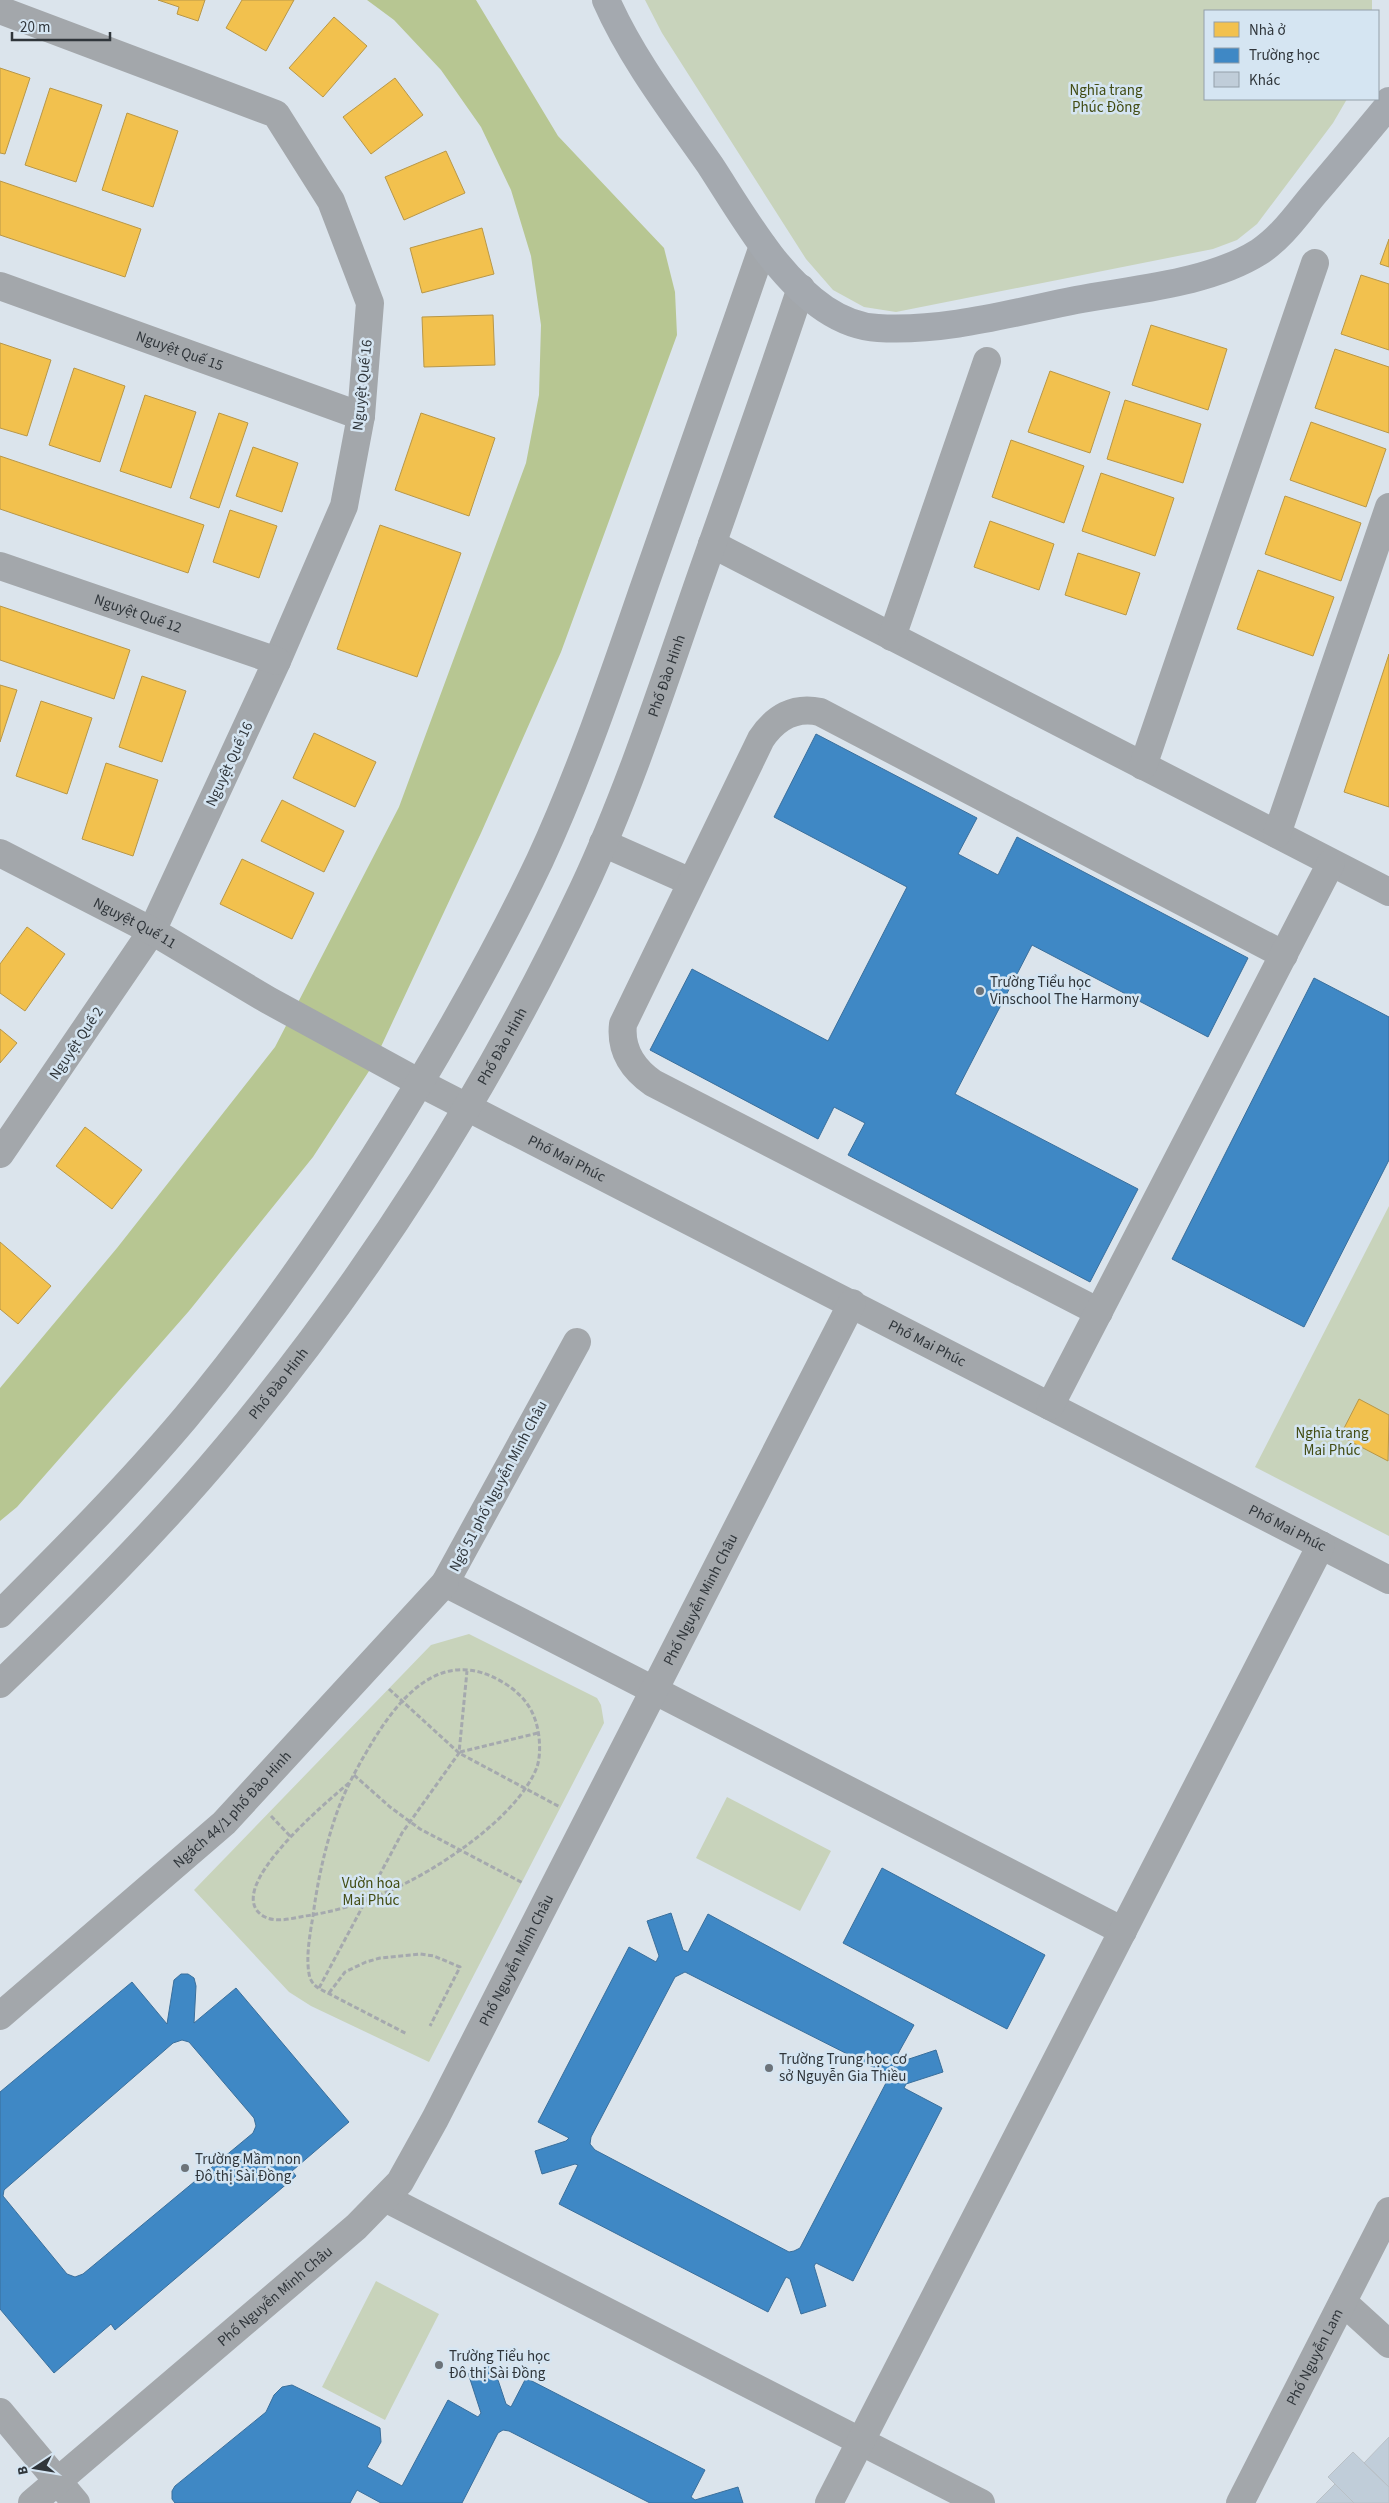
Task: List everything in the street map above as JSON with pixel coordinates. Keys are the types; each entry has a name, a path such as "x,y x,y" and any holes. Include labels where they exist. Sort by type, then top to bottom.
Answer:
{"main road":[{"path":"606,0 614,18 657,90 763,246 801,288 825,309 850,322 876,328 926,328 1205,275 1232,266 1260,251 1286,228 1389,104"}],"street":[{"name":"Nguyệt Quế 16","path":"0,10 276,114 331,200 370,304 360,416 344,506 277,662 152,931"},
{"path":"0,1614 53,1561 146,1462 230,1362 317,1244 358,1184 420,1083 540,861 568,795 618,662 763,246"},
{"path":"1143,766 1315,263"},
{"name":"Nguyệt Quế 15","path":"0,286 360,416"},
{"name":"Phố Đào Hinh","path":"0,1684 96,1590 190,1491 228,1446 312,1340 360,1273 401,1212 466,1106 550,955 603,842 638,755 801,288"},
{"path":"892,637 987,361"},
{"path":"1277,834 1389,507"},
{"path":"712,544 1389,892"},
{"name":"Nguyệt Quế 12","path":"0,566 277,662"},
{"path":"1099,1312 653,1083 633,1065 624,1046 622,1036 623,1024 691,882 768,729 779,719 792,712 812,710 828,716 1284,955"},
{"path":"603,842 691,882"},
{"name":"Nguyệt Quế 11","path":"0,854 152,931 268,1000 393,1069"},
{"path":"1050,1406 1331,863"},
{"name":"Nguyệt Quế 2","path":"0,1154 152,931"},
{"name":"Phố Mai Phúc","path":"393,1069 1389,1580"},
{"name":"Phố Nguyễn Minh Châu","path":"32,2503 356,2227 400,2182 418,2152 852,1303"},
{"name":"Ngõ 51 phố Nguyễn Minh Châu","path":"577,1342 446,1583 1123,1931"},
{"path":"830,2503 1321,1545"},
{"name":"Ngách 44/1 phố Đào Hinh","path":"0,2016 224,1823 446,1583"},
{"path":"385,2198 981,2503"},
{"name":"Phố Nguyễn Lam","path":"1240,2503 1389,2212"},
{"path":"1343,2302 1389,2344"},
{"path":"0,2412 76,2503"}],"path":[{"path":"319,1988 408,1821 460,1752 468,1671"},
{"path":"349,1783 291,1837 255,1884 254,1902 257,1910 263,1916 272,1919 313,1915 365,1901 417,1877 458,1851 492,1824 525,1789 538,1765 538,1733 533,1711 519,1694 494,1677 468,1671 436,1675 415,1687 401,1700 383,1725 349,1783 326,1846 313,1915 310,1976 312,1982 319,1988 407,2034"},
{"path":"384,1684 460,1752 562,1809"},
{"path":"460,1752 538,1733"},
{"path":"354,1775 408,1821 458,1851 524,1883"},
{"path":"268,1812 291,1837"},
{"path":"329,1993 345,1972 366,1962 406,1954 434,1956 460,1966 430,2026"}],"green space":[{"name":"Nghĩa trang Phúc Đồng","path":"645,0 1372,0 1372,10 1204,10 1204,100 1346,100 1333,123 1257,224 1237,240 1213,249 896,312 864,307 833,290 806,259 662,33"},
{"name":"Nghĩa trang Mai Phúc","path":"1389,1206 1389,1536 1255,1467"},
{"name":"Vườn hoa Mai Phúc","path":"469,1634 597,1698 601,1705 604,1723 429,2062 311,2006 289,1992 194,1890 431,1645"},
{"path":"727,1797 831,1851 800,1911 696,1858"},
{"path":"376,2281 439,2314 385,2420 322,2387"}],"shaded area":[{"path":"367,0 476,0 558,136 664,248 675,292 677,335 561,652 481,833 371,1068 313,1157 189,1311 17,1507 0,1521 0,1388 117,1248 275,1047 399,807 526,463 539,395 541,325 531,256 511,190 481,127 441,70 394,20"}],"building: Nhà ở":[{"path":"158,0 205,0 198,21 177,14 179,7"},
{"path":"242,0 294,0 266,51 226,28"},
{"path":"334,17 367,46 323,97 289,68"},
{"path":"0,68 30,78 5,154 0,153"},
{"path":"395,78 423,115 371,154 343,117"},
{"path":"50,88 102,105 76,182 25,165"},
{"path":"127,113 178,131 153,207 102,190"},
{"path":"446,151 465,193 404,220 385,177"},
{"path":"0,181 141,229 125,277 0,235"},
{"path":"482,228 494,274 422,293 410,248"},
{"path":"1389,239 1389,267 1380,264"},
{"path":"1361,275 1389,284 1389,350 1341,334"},
{"path":"493,315 495,365 424,367 422,317"},
{"path":"1151,325 1227,349 1208,410 1132,385"},
{"path":"0,343 51,360 27,436 0,428"},
{"path":"1335,349 1389,367 1389,433 1315,408"},
{"path":"74,368 125,386 100,462 49,445"},
{"path":"1050,371 1110,392 1090,453 1028,432"},
{"path":"145,395 196,412 171,488 120,471"},
{"path":"1125,400 1201,424 1183,483 1107,459"},
{"path":"219,413 248,423 219,508 190,498"},
{"path":"421,413 495,438 469,516 395,490"},
{"path":"1311,422 1386,449 1366,507 1290,480"},
{"path":"1011,440 1084,466 1064,523 992,497"},
{"path":"253,447 298,463 282,512 236,496"},
{"path":"0,456 204,525 188,573 0,509"},
{"path":"1101,473 1174,498 1155,556 1082,531"},
{"path":"1285,496 1361,523 1341,581 1265,554"},
{"path":"230,510 277,526 259,578 213,562"},
{"path":"990,521 1054,544 1039,590 974,567"},
{"path":"380,525 461,553 417,677 337,649"},
{"path":"1078,553 1140,573 1126,615 1065,595"},
{"path":"1258,570 1334,597 1313,656 1237,629"},
{"path":"0,606 130,650 114,699 0,660"},
{"path":"1389,654 1389,807 1344,792"},
{"path":"142,676 186,691 162,762 119,747"},
{"path":"0,685 17,690 0,742"},
{"path":"41,701 92,718 67,794 16,776"},
{"path":"314,733 376,762 355,807 293,778"},
{"path":"106,763 158,780 133,856 82,839"},
{"path":"282,800 344,831 324,872 261,841"},
{"path":"242,859 314,893 292,939 220,904"},
{"path":"27,927 65,954 25,1011 0,993 0,964"},
{"path":"0,1029 17,1043 0,1063"},
{"path":"85,1127 142,1170 112,1209 56,1166"},
{"path":"0,1242 51,1286 18,1324 0,1309"},
{"path":"1359,1399 1389,1415 1388,1461 1340,1436"}],"building: Trường học":[{"path":"816,734 977,818 958,854 998,875 1017,837 1248,958 1208,1037 1032,945 955,1094 1138,1189 1090,1282 848,1155 865,1123 834,1107 818,1139 650,1050 692,969 828,1041 907,887 774,817"},
{"path":"1314,978 1389,1017 1389,1160 1304,1327 1172,1259"},
{"path":"882,1868 1045,1955 1007,2029 843,1943"},
{"path":"671,1913 683,1950 688,1952 708,1914 914,2025 895,2059 900,2062 936,2050 943,2072 906,2084 904,2088 942,2108 853,2281 816,2263 814,2266 826,2306 801,2314 790,2279 786,2277 768,2312 559,2204 578,2165 575,2164 542,2174 535,2151 566,2141 569,2138 538,2122 629,1947 656,1962 659,1956 647,1921","holes":["685,1972 883,2072 886,2083 800,2248 794,2251 789,2252 595,2150 590,2144 591,2137 675,1977"]},
{"path":"181,1974 188,1974 194,1978 196,1986 194,2023 236,1988 349,2122 292,2171 296,2176 115,2330 111,2324 54,2373 0,2309 0,2092 132,1982 167,2024 174,1980","holes":["182,2040 189,2042 254,2118 256,2126 253,2133 83,2274 75,2277 67,2274 3,2196 4,2190 173,2043"]},
{"path":"493,2365 506,2404 511,2407 526,2378 705,2470 691,2497 695,2500 738,2487 743,2503 650,2503 509,2431 503,2430 498,2433 462,2503 381,2503 357,2490 350,2503 175,2503 172,2499 172,2491 175,2486 266,2412 274,2395 282,2387 292,2385 380,2428 381,2442 367,2467 402,2486 448,2400 478,2417 481,2413 468,2373"}],"building: Khác":[{"path":"1389,2437 1389,2487 1364,2463"},
{"path":"1353,2452 1389,2487 1389,2503 1354,2503 1328,2477"},
{"path":"1335,2484 1354,2503 1316,2503"}],"place":[{"name":"Trường Tiểu học Vinschool The Harmony","path":"980,991"},
{"name":"Trường Trung học cơ sở Nguyễn Gia Thiều","path":"769,2068"},
{"name":"Trường Mầm non Đô thị Sài Đồng","path":"185,2168"},
{"name":"Trường Tiểu học Đô thị Sài Đồng","path":"439,2365"}]}
